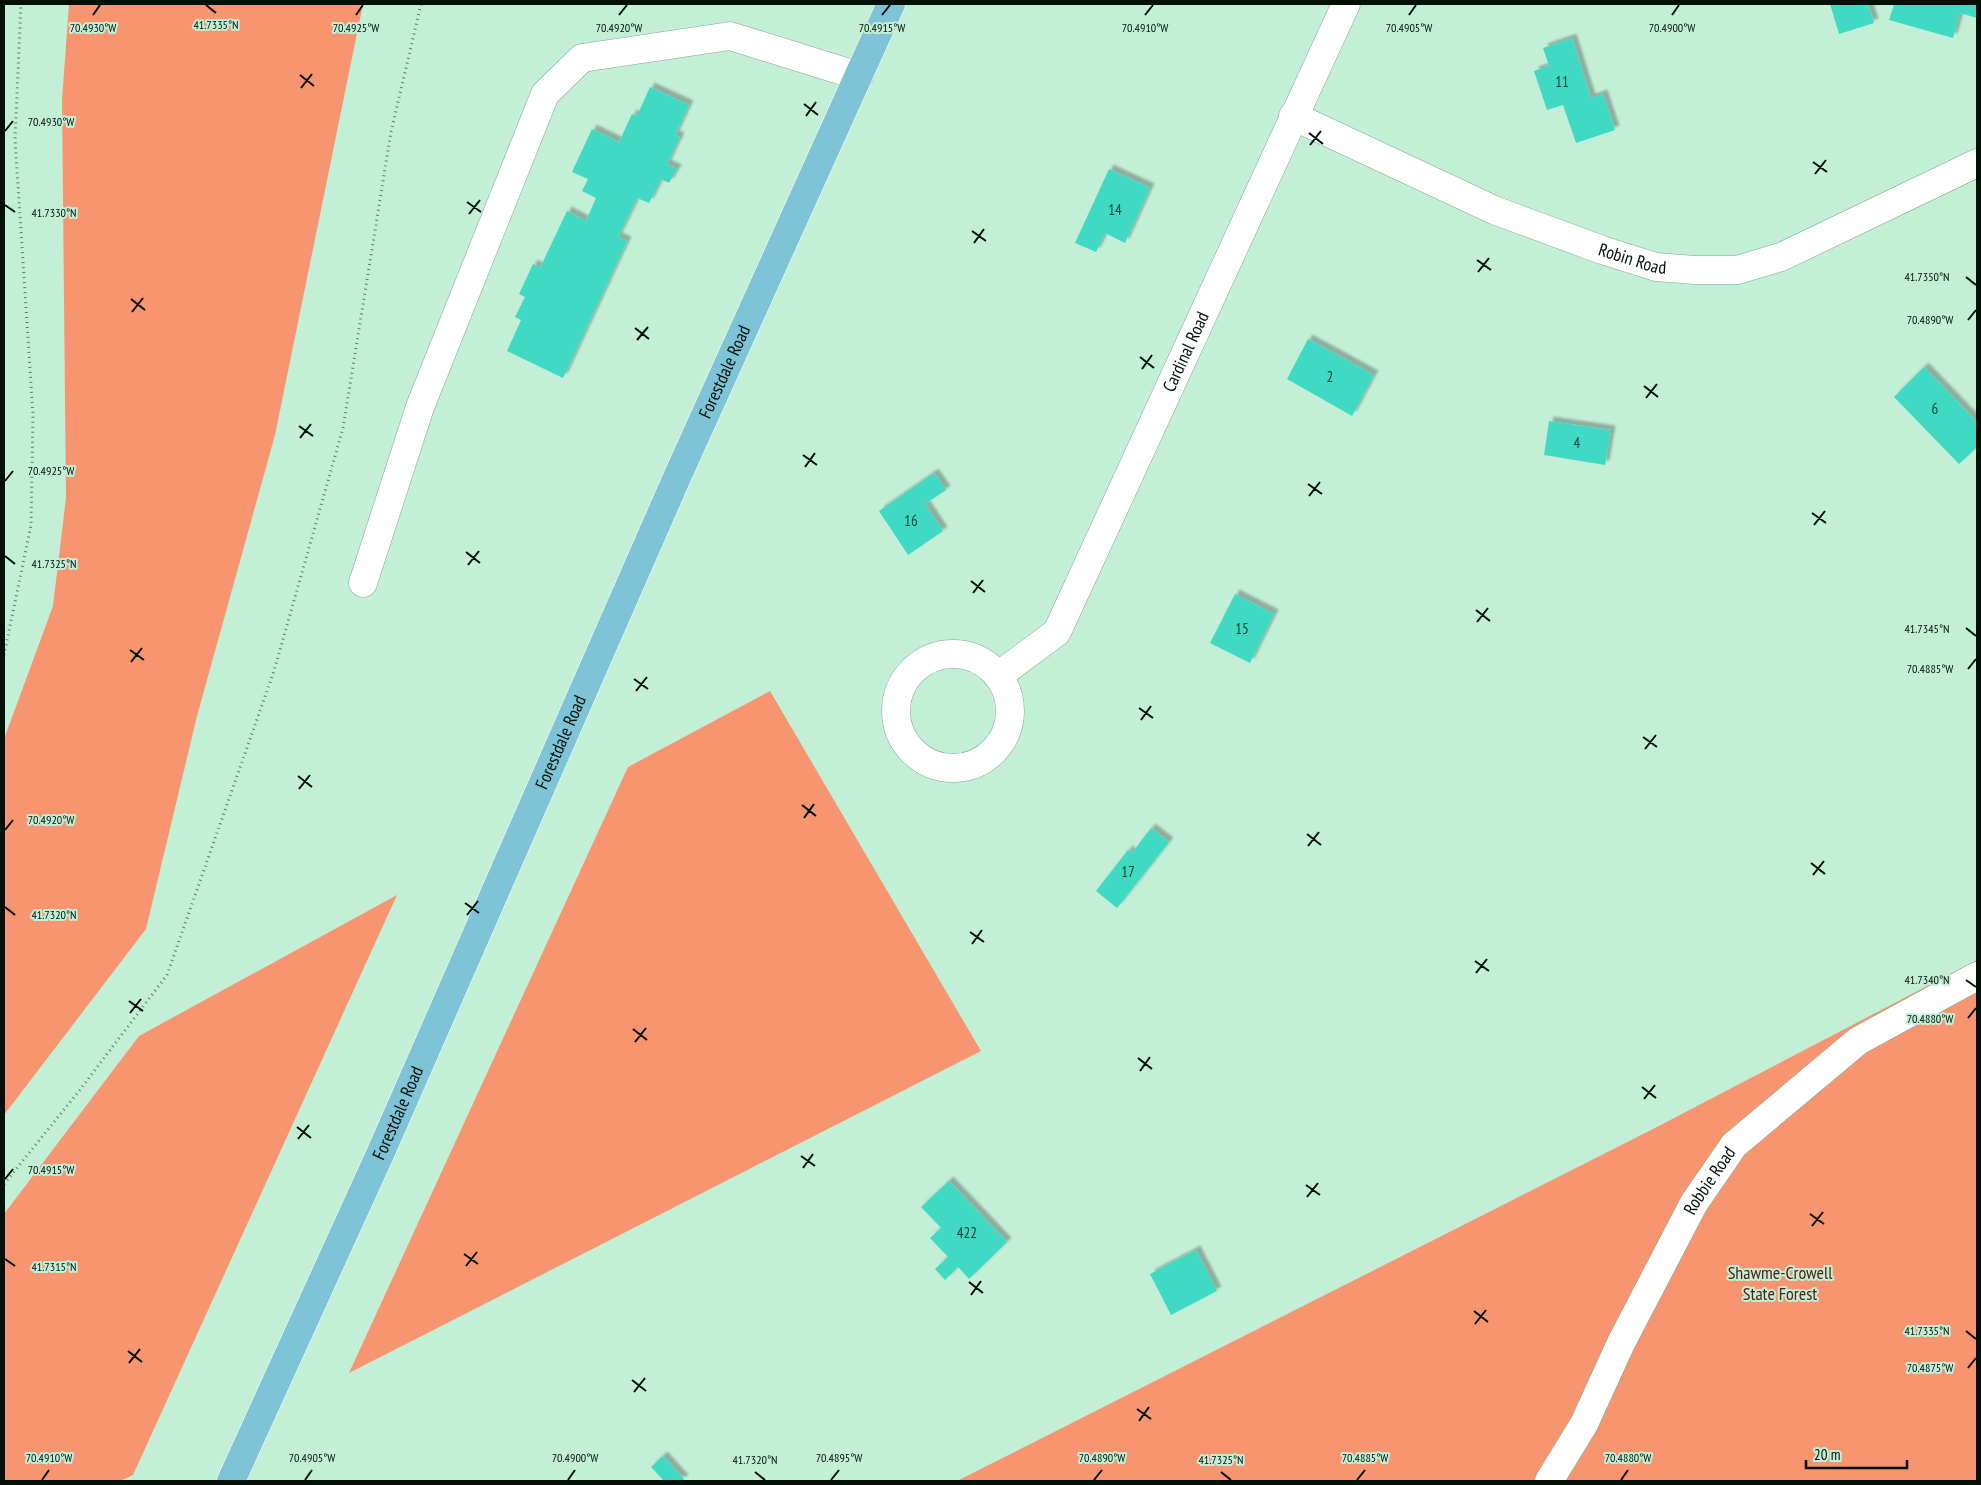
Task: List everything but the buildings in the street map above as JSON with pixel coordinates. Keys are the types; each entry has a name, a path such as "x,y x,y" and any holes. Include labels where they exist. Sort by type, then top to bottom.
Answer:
{"main road":[{"name":"Forestdale Road","path":"231,1481 373,1169 678,475 891,4"}],"street":[{"name":"Cardinal Road","path":"998,676 1057,632 1346,4"},
{"path":"363,583 420,407 545,94 582,58 730,36 859,76"},
{"name":"Robin Road","path":"1293,116 1494,210 1602,250 1656,267 1695,270 1737,270 1781,257 1977,163"},
{"path":"950,654 968,656 985,664 998,676 1007,694 1010,713 1006,732 997,748 982,761 964,768 944,768 926,762 910,750 900,735 896,717 897,698 904,681 916,668 932,658 950,654"},
{"name":"Robbie Road","path":"1549,1481 1584,1424 1622,1343 1694,1202 1734,1145 1858,1041 1977,976"}],"path":[{"path":"4,655 31,526 33,415 15,139 21,4"},
{"path":"4,1184 79,1091 167,975 274,671 343,428 391,132 421,4"}],"green space":[{"path":"69,4 363,4 275,435 197,716 146,929 4,1115 4,739 53,606 66,498 62,100"},
{"path":"770,691 981,1051 349,1373 628,767"},
{"path":"397,895 133,1475 120,1481 4,1481 4,1214 139,1036"},
{"name":"Shawme-Crowell State Forest","path":"1977,960 1977,1481 957,1481 1655,1128"}]}
